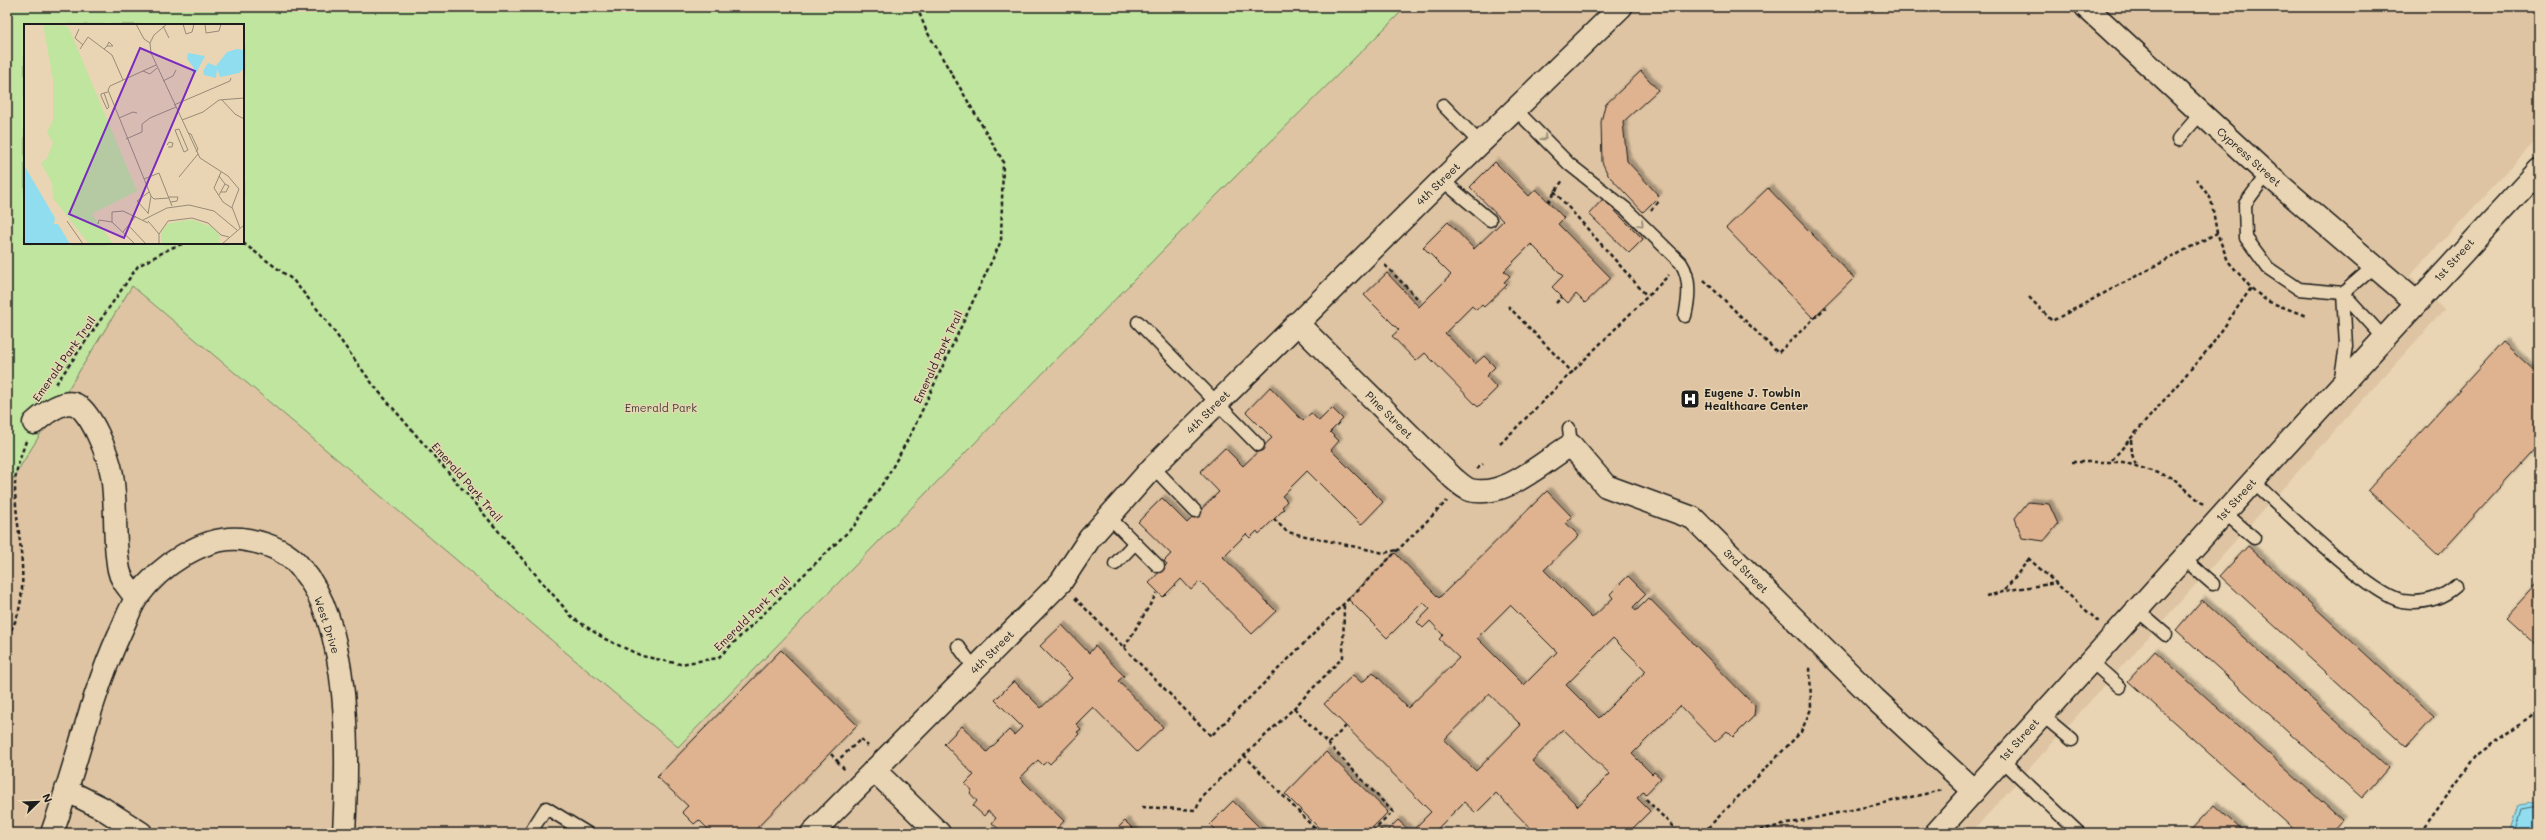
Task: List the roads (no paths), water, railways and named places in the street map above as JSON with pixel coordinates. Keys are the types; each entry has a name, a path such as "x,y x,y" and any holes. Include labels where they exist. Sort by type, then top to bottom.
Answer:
{"street":[{"name":"4th Street","path":"812,833 1061,582 1090,538 1153,467 1442,180 1621,7"},
{"name":"Cypress Street","path":"2086,7 2267,174 2416,302"},
{"name":"1st Street","path":"1936,833 2183,558 2216,510 2253,481 2539,170"},
{"name":"Pine Street","path":"1297,323 1453,478 1469,490 1489,492"},
{"path":"34,423 44,413 64,403 74,404 87,413 98,435 112,474 121,577 136,598"},
{"name":"3rd Street","path":"1489,492 1508,486 1570,436 1606,486 1693,518 1875,699 1974,791"},
{"name":"West Drive","path":"52,833 86,722 110,655 136,598 185,553 215,540 234,539 259,542 279,550 301,568 316,590 324,609 337,652 345,727 344,833"},
{"path":"874,770 939,833"},
{"path":"66,790 102,808 141,833"}],"lane":[{"path":"1443,105 1480,144"},
{"path":"1516,110 1573,168 1626,209 1681,263 1688,273 1688,305 1685,316"},
{"path":"2178,140 2201,113"},
{"path":"2267,174 2245,204 2246,238 2268,268 2299,289 2343,293 2384,338"},
{"path":"1442,180 1490,220"},
{"path":"2343,293 2374,266"},
{"path":"2340,386 2346,346 2343,293"},
{"path":"1138,322 1216,404 1258,445"},
{"path":"1153,467 1195,511"},
{"path":"2253,481 2373,587 2401,600 2429,601 2446,594 2456,586"},
{"path":"2216,510 2254,538"},
{"path":"1109,517 1158,566"},
{"path":"1115,564 1135,543"},
{"path":"2183,558 2213,584"},
{"path":"2137,610 2166,636"},
{"path":"958,646 975,669"},
{"path":"2091,661 2120,687"},
{"path":"2042,715 2072,740"},
{"path":"2002,760 2079,833"},
{"path":"530,833 546,808 587,833"}],"water":[{"path":"2539,802 2539,833 2510,833 2519,805"}],"place":[{"name":"Eugene J. Towbin Healthcare Center","path":"1690,399"}],"park label":[{"name":"Emerald Park","path":"661,408"}]}
